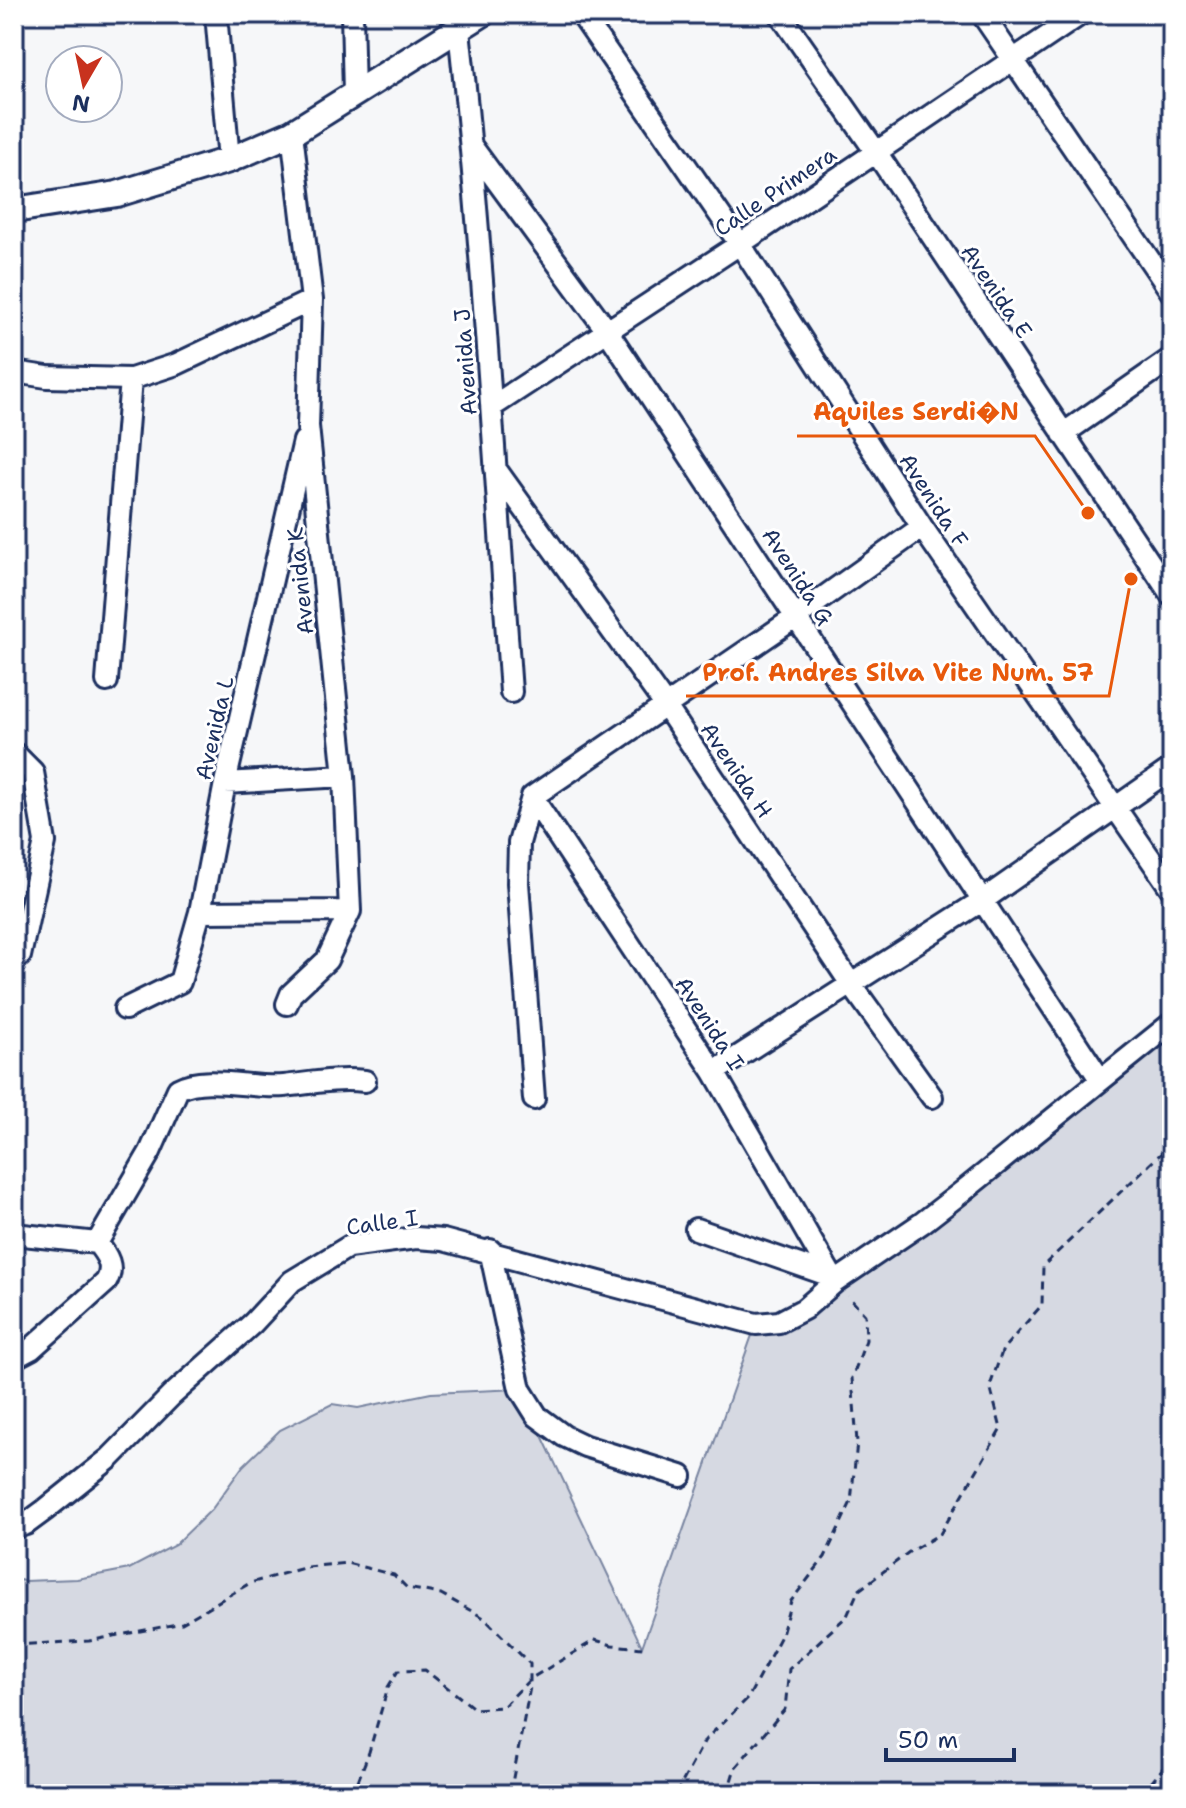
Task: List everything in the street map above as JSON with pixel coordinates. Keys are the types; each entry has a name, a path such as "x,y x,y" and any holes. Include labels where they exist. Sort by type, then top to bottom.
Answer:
{"street":[{"path":"216,14 229,160"},
{"path":"352,14 354,94"},
{"path":"14,210 117,194 229,160 292,133 482,14"},
{"name":"Avenida F","path":"581,14 740,244 922,527 1172,890"},
{"name":"Avenida E","path":"780,14 876,152 1172,596"},
{"path":"982,14 1172,293"},
{"name":"Calle Primera","path":"493,406 1081,14"},
{"name":"Avenida J","path":"459,30 472,147 493,406 511,692"},
{"name":"Avenida K","path":"287,1004 291,994 327,960 350,911 344,776 308,426 312,300 292,133"},
{"name":"Avenida G","path":"472,147 608,332 1100,1079"},
{"path":"14,372 47,377 131,379 177,364 312,300"},
{"path":"1063,434 1172,358"},
{"path":"107,681 131,379"},
{"name":"Avenida L","path":"125,1009 180,982 200,912 225,783 308,426"},
{"name":"Avenida H","path":"495,468 665,705 851,984 932,1097"},
{"path":"534,1099 518,883 519,843 532,797 922,527"},
{"path":"14,753 33,772 45,842 20,956"},
{"path":"714,1072 983,900 1172,768"},
{"path":"225,783 344,776"},
{"name":"Avenida I","path":"532,797 714,1072 833,1279"},
{"path":"200,912 350,911"},
{"name":"Calle I","path":"14,1528 26,1524 110,1458 171,1396 253,1323 292,1281 348,1247 416,1238 443,1240 490,1250 756,1324 779,1322 804,1309 833,1279 932,1215 1172,1023"},
{"path":"97,1243 150,1152 178,1089 188,1084 208,1083 254,1087 338,1079 365,1081"},
{"path":"696,1229 833,1279"},
{"path":"14,1234 97,1243 109,1257 110,1275 31,1349 14,1358"},
{"path":"490,1250 520,1389 537,1416 564,1436 585,1446 681,1476"}],"path":[{"path":"727,1794 735,1768 785,1709 789,1669 847,1616 858,1591 909,1552 940,1534 1001,1429 990,1386 1003,1349 1042,1305 1043,1266 1172,1143"},
{"path":"676,1794 705,1740 748,1698 782,1634 791,1601 825,1557 851,1502 857,1442 852,1378 866,1340 865,1315 833,1279"},
{"path":"14,1645 89,1641 182,1623 250,1583 307,1567 347,1563 394,1575 407,1588 441,1594 484,1618 530,1664 510,1794"},
{"path":"353,1794 388,1687 398,1671 425,1670 475,1709 503,1707 530,1679 595,1640 642,1648"},
{"path":"1142,1794 1172,1757"}],"shaded area":[{"path":"1172,1027 1172,1794 14,1794 14,1579 77,1579 129,1569 175,1545 212,1509 243,1466 280,1430 332,1404 358,1408 431,1393 520,1389 642,1647 756,1324 779,1322"}],"place":[{"name":"Aquiles Serdi�N","path":"1088,513"},
{"name":"Prof. Andres Silva Vite Num. 57","path":"1131,579"}]}
